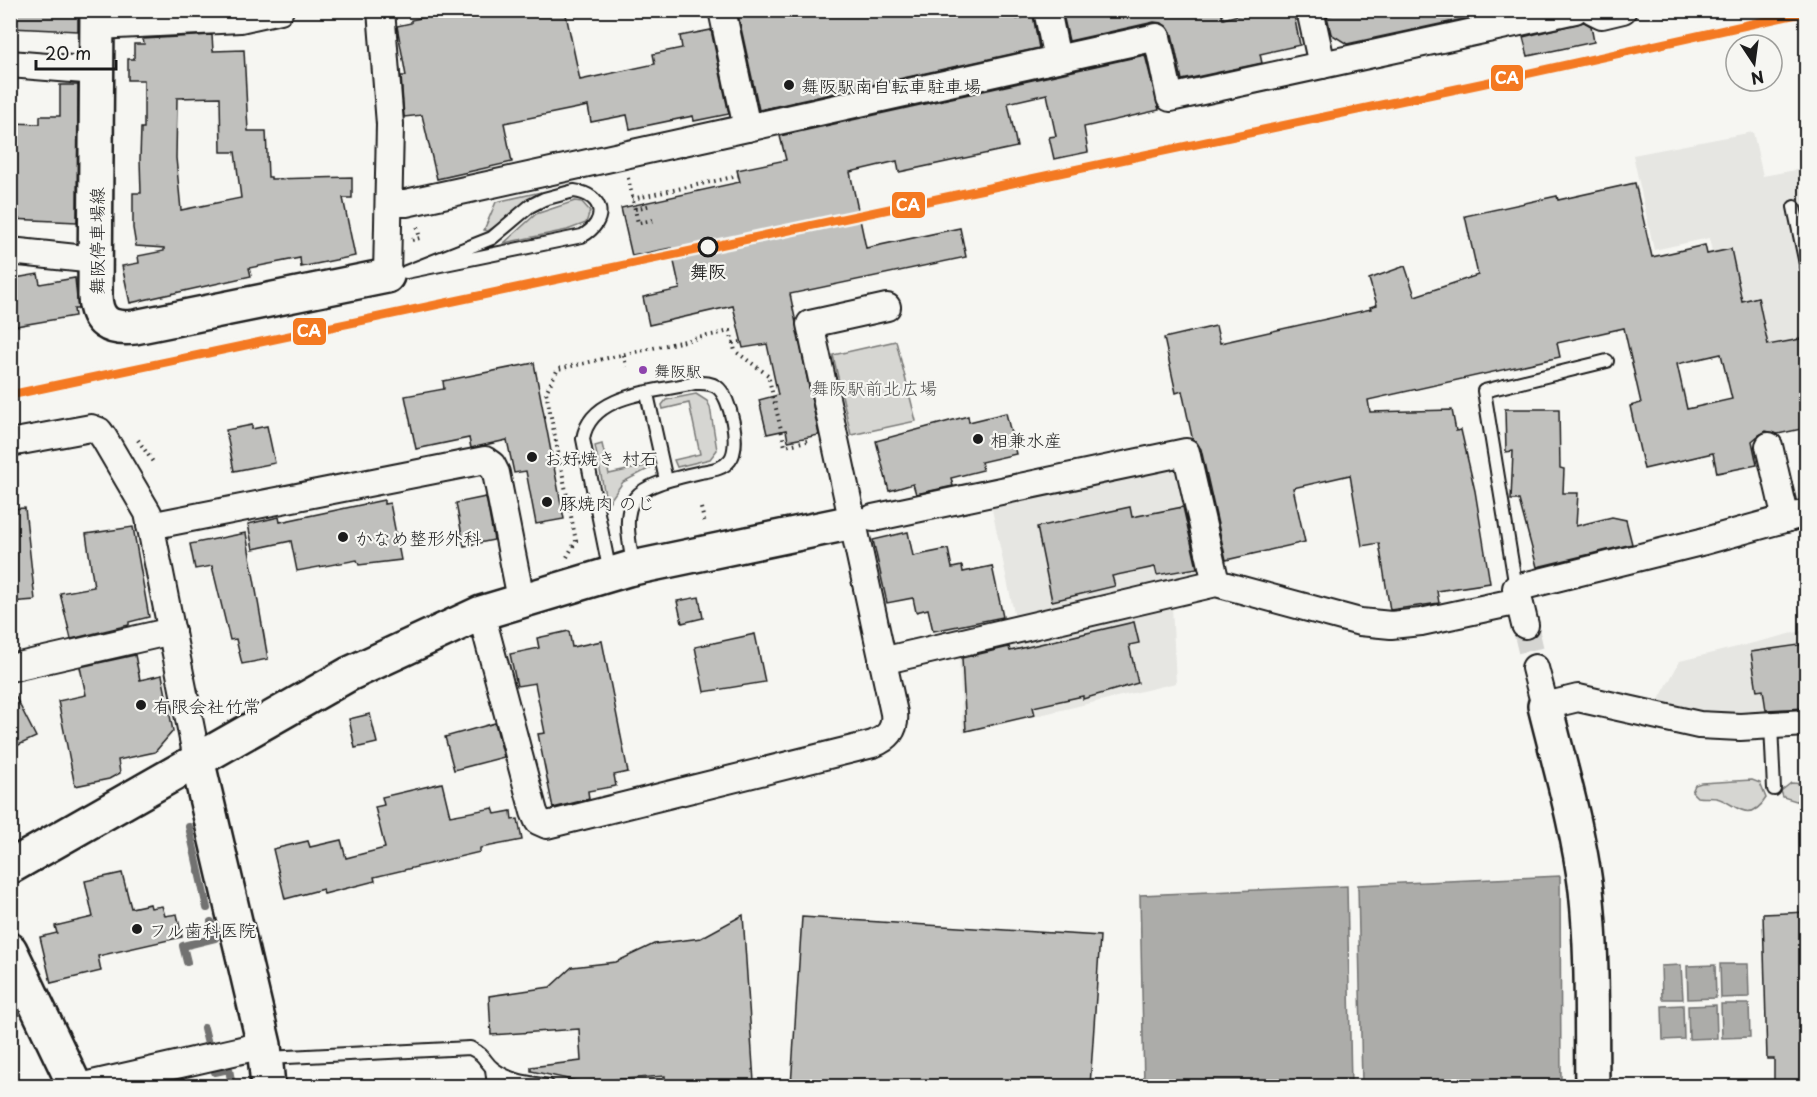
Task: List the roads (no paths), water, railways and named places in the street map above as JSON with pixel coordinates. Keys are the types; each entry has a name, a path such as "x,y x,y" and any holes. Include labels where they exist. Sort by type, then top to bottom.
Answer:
{"street":[{"path":"97,18 240,19 280,10"},
{"path":"381,10 390,124 389,203 397,274"},
{"path":"722,10 747,128"},
{"path":"1047,10 1057,59"},
{"path":"1310,10 1322,65"},
{"path":"389,203 406,203 1157,37 1170,98 1575,10"},
{"path":"1592,10 1602,15 1623,10"},
{"name":"舞阪停車場線","path":"97,18 95,308 101,321 111,327 124,328 397,274"},
{"path":"10,64 97,71"},
{"path":"10,251 95,261"},
{"path":"481,613 534,812 538,821 547,825 881,741 893,729 895,721 882,661 863,520 810,324 887,307"},
{"path":"10,443 83,429 99,431 148,513 197,759 266,1063 229,1053 84,1086"},
{"path":"882,661 1216,583 1360,622 1391,625 1520,605 1796,516 1769,446"},
{"path":"10,867 349,674 481,613 521,599 622,571 1186,452 1216,583"},
{"path":"150,526 485,460 492,465 496,473 521,599"},
{"path":"10,668 172,631"},
{"path":"1535,668 1573,819 1586,888 1591,957 1592,1086"},
{"path":"1545,706 1578,698 1699,725 1806,723"},
{"path":"13,963 75,1086"}],"lane":[{"path":"574,191 586,192 595,199 600,210 599,221 592,230 582,236 397,274 492,238 530,206 544,199 574,191"},
{"path":"1794,207 1806,264"},
{"path":"1520,605 1484,391 1607,362"},
{"path":"705,382 715,386 723,393 727,402 736,442 731,458 725,465 666,480 644,489 634,500 628,512 622,571 584,439 585,427 601,407 612,402 695,383 705,382"},
{"path":"647,394 666,480"},
{"path":"1771,725 1774,789"},
{"path":"266,1063 454,1047 470,1048 483,1054 492,1069 494,1086"},
{"path":"492,1069 510,1078 548,1086"}],"waterway":[{"path":"189,827 207,908"},
{"path":"187,962 183,946 215,938 211,922"},
{"path":"204,1028 215,1072 229,1069 232,1086"}],"tunnel":[{"path":"1525,625 1535,668"}],"place":[{"name":"舞阪駅南自転車駐車場","path":"789,85"},
{"name":"舞阪","path":"708,247"},
{"name":"舞阪駅","path":"643,370"},
{"name":"相兼水産","path":"978,439"},
{"name":"お好焼き 村石","path":"532,457"},
{"name":"豚焼肉 のじ","path":"547,502"},
{"name":"かなめ整形外科","path":"343,537"},
{"name":"有限会社竹常","path":"141,705"},
{"name":"フル歯科医院","path":"137,929"}],"park label":[{"name":"舞阪駅前北広場","path":"874,387"}]}
